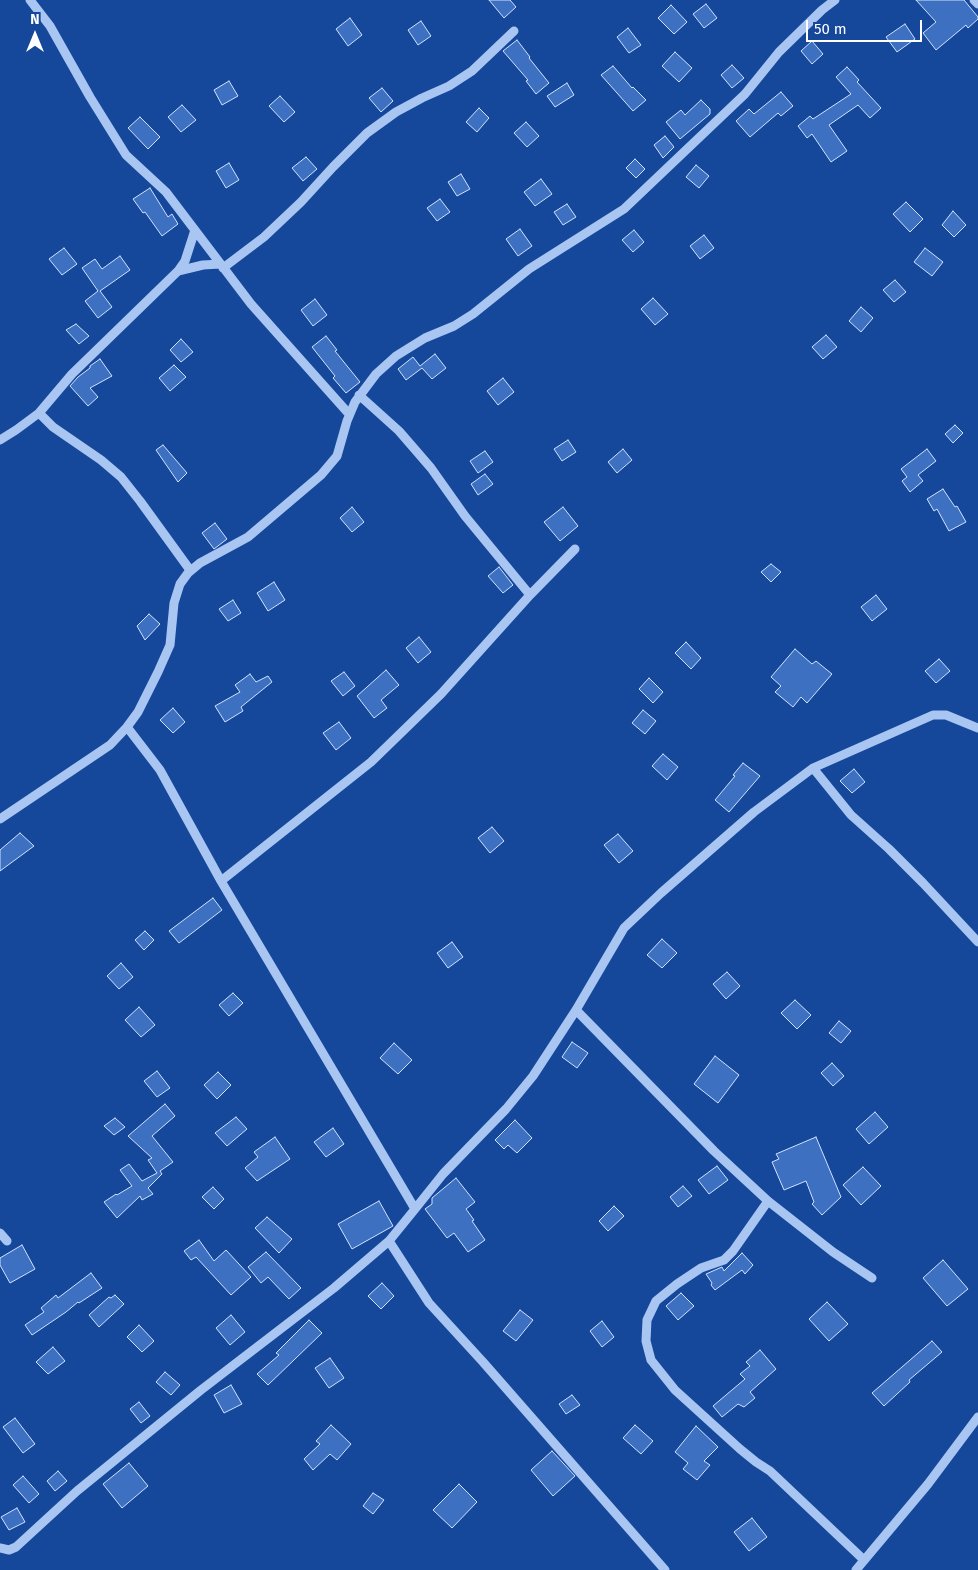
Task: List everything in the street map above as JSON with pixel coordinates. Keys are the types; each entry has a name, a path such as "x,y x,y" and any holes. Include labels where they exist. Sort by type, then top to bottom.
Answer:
{"street":[{"path":"30,0 50,26 90,97 126,155 166,192 252,304 349,414"},
{"path":"0,819 110,745 128,727 138,712 170,645 174,603 180,584 190,570 248,536 322,475 336,456 349,414 359,395 376,374 396,356 424,338 454,326 473,314 529,269 624,208 745,94 779,52 822,10 835,0"},
{"path":"974,0 978,4"},
{"path":"178,271 203,265 222,266 264,237 367,133 396,112 450,86 472,71 514,31"},
{"path":"0,440 39,413 72,374 178,271 191,247 195,230"},
{"path":"359,395 399,431 432,468 466,516 530,596"},
{"path":"39,413 54,427 101,460 121,477 190,570"},
{"path":"221,881 371,762 441,694 575,549"},
{"path":"0,1548 9,1550 16,1547 77,1490 201,1390 334,1288 389,1241 443,1174 506,1109 533,1076 576,1010 624,928 747,818 813,768 933,715 946,715 978,728"},
{"path":"128,727 160,770 221,881 415,1209"},
{"path":"813,768 851,815 889,849 978,942"},
{"path":"576,1010 714,1151 768,1201 818,1241 872,1278"},
{"path":"768,1201 734,1251 724,1260 701,1268 656,1301 647,1320 646,1341 651,1360 675,1390 740,1449 770,1471 864,1560"},
{"path":"0,1233 7,1241"},
{"path":"389,1241 429,1303 665,1570"},
{"path":"856,1570 928,1484 978,1417"}],"building":[{"path":"489,0 510,0 516,7 504,18"},
{"path":"916,0 964,0 978,19 968,28 966,25 936,50 923,33 936,22"},
{"path":"706,4 717,18 704,28 693,14"},
{"path":"671,5 687,22 674,34 658,18"},
{"path":"350,18 362,35 348,46 336,29"},
{"path":"421,21 431,36 418,45 408,30"},
{"path":"905,24 915,39 897,52 886,37"},
{"path":"628,28 641,45 629,53 617,37"},
{"path":"517,40 549,83 536,94 526,81 528,80 503,51"},
{"path":"812,41 823,54 812,64 801,51"},
{"path":"675,52 692,68 679,82 662,66"},
{"path":"732,65 744,78 732,88 721,75"},
{"path":"613,66 632,88 646,100 633,111 601,75"},
{"path":"847,67 859,80 857,82 881,108 870,118 858,105 829,125 847,151 831,162 812,134 807,138 798,126 810,116 813,119 851,94 836,77"},
{"path":"229,81 238,96 222,105 214,90"},
{"path":"567,83 574,95 555,107 547,96"},
{"path":"382,88 393,101 381,112 369,98"},
{"path":"781,92 793,106 781,116 778,113 750,137 736,121 749,109 754,114"},
{"path":"280,96 295,112 284,122 269,106"},
{"path":"701,100 710,109 710,114 680,139 666,122 681,110 685,115"},
{"path":"182,105 196,120 181,132 168,117"},
{"path":"479,108 489,118 477,132 466,122"},
{"path":"140,117 160,137 148,149 128,128"},
{"path":"526,122 539,136 527,147 514,133"},
{"path":"665,136 674,147 663,158 654,145"},
{"path":"306,157 317,169 303,181 292,168"},
{"path":"635,159 645,169 636,178 626,168"},
{"path":"229,163 239,180 226,188 216,171"},
{"path":"696,165 709,176 699,188 686,177"},
{"path":"461,174 470,189 457,196 448,182"},
{"path":"541,179 552,194 535,206 524,192"},
{"path":"150,188 168,217 172,214 178,224 162,236 133,199"},
{"path":"440,199 450,212 437,221 427,208"},
{"path":"906,202 923,219 910,232 893,214"},
{"path":"567,204 576,217 563,225 554,212"},
{"path":"953,211 966,225 954,237 942,225"},
{"path":"520,229 532,246 518,256 506,239"},
{"path":"634,230 644,242 633,252 622,240"},
{"path":"704,235 714,248 700,259 690,246"},
{"path":"64,248 77,264 62,275 49,259"},
{"path":"925,248 943,262 932,276 914,262"},
{"path":"120,256 130,270 100,291 112,307 98,318 85,301 98,291 82,268 95,259 102,269"},
{"path":"895,280 906,292 894,302 883,290"},
{"path":"653,298 668,314 655,325 641,309"},
{"path":"315,299 327,315 313,326 301,310"},
{"path":"861,307 873,318 861,332 849,321"},
{"path":"76,324 89,336 79,344 66,330"},
{"path":"826,335 837,347 823,359 812,347"},
{"path":"326,336 337,350 335,351 360,382 346,393 333,378 335,376 312,347"},
{"path":"181,339 193,352 181,362 170,350"},
{"path":"435,354 446,368 432,379 422,368 406,380 398,369 413,357 420,366"},
{"path":"100,359 112,376 90,388 98,397 88,406 70,386"},
{"path":"174,365 186,377 170,391 159,378"},
{"path":"503,378 514,392 498,405 487,391"},
{"path":"955,425 963,433 953,443 945,434"},
{"path":"568,440 576,452 562,461 554,449"},
{"path":"163,445 187,473 178,482 156,450"},
{"path":"623,449 632,460 617,473 608,462"},
{"path":"927,449 936,461 918,475 923,481 910,492 902,481 907,477 901,469"},
{"path":"485,451 493,462 478,473 470,461"},
{"path":"485,474 493,484 478,495 471,484"},
{"path":"943,489 955,507 957,506 966,522 949,531 937,509 934,511 927,499"},
{"path":"352,507 364,522 352,532 340,518"},
{"path":"563,507 578,526 560,541 544,522"},
{"path":"215,523 227,539 214,549 202,533"},
{"path":"771,564 781,572 771,582 761,572"},
{"path":"499,567 513,585 503,593 488,576"},
{"path":"274,582 285,600 268,611 257,593"},
{"path":"876,595 887,609 872,621 861,607"},
{"path":"233,600 241,613 228,621 219,609"},
{"path":"149,614 160,624 145,640 137,626"},
{"path":"419,637 431,652 418,663 406,648"},
{"path":"686,642 701,658 691,669 675,653"},
{"path":"795,649 812,664 816,661 832,674 807,703 801,697 793,707 775,692 781,686 771,677"},
{"path":"939,659 950,671 936,683 925,671"},
{"path":"386,670 399,685 381,700 387,708 374,718 357,696"},
{"path":"344,672 355,686 343,696 331,681"},
{"path":"250,674 256,682 268,676 272,682 241,707 243,711 225,722 215,706 240,692 235,685"},
{"path":"649,678 663,692 653,703 639,689"},
{"path":"173,708 185,722 173,733 160,720"},
{"path":"643,710 656,721 645,734 632,723"},
{"path":"339,722 351,738 336,750 323,733"},
{"path":"663,754 678,767 667,780 652,766"},
{"path":"743,763 760,776 729,812 715,800"},
{"path":"854,769 865,782 852,793 840,781"},
{"path":"492,827 504,841 490,853 478,838"},
{"path":"20,833 34,846 0,871 0,850"},
{"path":"618,834 633,851 619,863 604,845"},
{"path":"213,898 222,910 179,943 169,931"},
{"path":"145,931 154,940 144,950 135,940"},
{"path":"662,939 677,953 662,968 647,955"},
{"path":"452,942 463,957 448,968 437,953"},
{"path":"121,963 133,977 119,989 107,976"},
{"path":"727,972 740,986 726,999 713,984"},
{"path":"233,993 243,1003 229,1016 219,1005"},
{"path":"795,1000 811,1015 797,1029 781,1013"},
{"path":"139,1007 155,1025 141,1037 125,1020"},
{"path":"839,1021 851,1031 841,1043 829,1033"},
{"path":"572,1042 588,1053 577,1068 562,1057"},
{"path":"394,1043 412,1060 398,1074 380,1058"},
{"path":"715,1056 739,1075 718,1103 694,1084"},
{"path":"832,1063 844,1076 833,1086 821,1073"},
{"path":"157,1071 170,1088 157,1097 144,1081"},
{"path":"218,1072 231,1085 217,1099 204,1085"},
{"path":"165,1104 175,1116 152,1136 173,1162 160,1171 162,1174 148,1188 153,1194 142,1200 140,1196 117,1218 104,1202 132,1186 120,1170 129,1164 142,1181 157,1173 148,1160 152,1158 128,1136"},
{"path":"875,1112 888,1127 869,1144 856,1129"},
{"path":"236,1117 247,1129 227,1146 215,1133"},
{"path":"115,1118 125,1127 114,1135 104,1126"},
{"path":"515,1120 532,1138 517,1153 508,1145 504,1149 495,1140"},
{"path":"333,1128 344,1144 326,1157 314,1142"},
{"path":"275,1137 290,1159 257,1181 245,1168 258,1157 254,1152"},
{"path":"816,1137 841,1197 822,1215 812,1204 814,1202 806,1181 784,1190 772,1162 779,1159 776,1154"},
{"path":"717,1166 728,1180 709,1194 698,1180"},
{"path":"863,1167 881,1186 861,1205 843,1185"},
{"path":"456,1178 475,1202 466,1209 485,1240 468,1252 454,1233 447,1238 425,1209 432,1204 432,1198"},
{"path":"683,1186 692,1196 678,1207 670,1197"},
{"path":"213,1187 224,1199 214,1209 202,1197"},
{"path":"379,1201 393,1226 352,1249 338,1224"},
{"path":"614,1206 624,1216 608,1231 599,1221"},
{"path":"267,1217 292,1239 279,1253 255,1228"},
{"path":"199,1240 214,1261 226,1250 251,1277 231,1295 196,1257 191,1260 184,1251"},
{"path":"22,1245 35,1269 10,1283 0,1265 0,1258"},
{"path":"266,1252 301,1288 289,1299 268,1277 261,1283 248,1267"},
{"path":"742,1253 753,1265 745,1274 742,1270 715,1290 706,1274 722,1267 724,1271"},
{"path":"943,1260 968,1289 947,1306 923,1278"},
{"path":"91,1273 102,1288 78,1302 32,1335 25,1325 44,1312 41,1308 56,1295 58,1298"},
{"path":"382,1283 394,1296 381,1309 368,1296"},
{"path":"681,1293 694,1306 678,1320 666,1306"},
{"path":"115,1295 124,1304 99,1327 89,1315 109,1297 111,1298"},
{"path":"827,1302 848,1324 829,1341 809,1319"},
{"path":"520,1310 533,1320 516,1341 503,1331"},
{"path":"231,1315 245,1332 230,1345 216,1328"},
{"path":"309,1320 322,1333 268,1385 257,1374 279,1355 276,1353"},
{"path":"602,1321 614,1337 602,1347 590,1331"},
{"path":"139,1325 154,1341 142,1352 127,1337"},
{"path":"932,1341 942,1352 909,1380 910,1382 884,1406 872,1393"},
{"path":"53,1347 65,1361 48,1374 36,1362"},
{"path":"760,1350 776,1369 750,1392 755,1398 744,1407 738,1404 722,1417 713,1406 745,1379 740,1374 750,1366 746,1362"},
{"path":"330,1358 344,1378 329,1388 315,1368"},
{"path":"165,1372 180,1385 171,1395 156,1382"},
{"path":"231,1385 242,1404 224,1413 214,1395"},
{"path":"572,1395 580,1405 566,1414 559,1404"},
{"path":"139,1402 150,1416 141,1423 130,1409"},
{"path":"15,1418 35,1444 23,1453 3,1427"},
{"path":"331,1425 351,1444 337,1460 330,1454 313,1470 304,1459 320,1444 316,1441"},
{"path":"635,1425 653,1441 641,1454 623,1438"},
{"path":"696,1426 718,1447 704,1461 710,1465 697,1480 683,1469 688,1463 675,1452"},
{"path":"552,1451 575,1476 553,1496 531,1470"},
{"path":"129,1463 148,1486 122,1508 103,1484"},
{"path":"58,1471 67,1481 55,1491 47,1481"},
{"path":"23,1476 39,1494 29,1503 13,1485"},
{"path":"459,1484 477,1502 452,1528 433,1510"},
{"path":"373,1493 384,1500 373,1514 363,1506"},
{"path":"17,1508 25,1522 9,1530 1,1517"},
{"path":"752,1518 767,1537 749,1551 734,1532"}]}
